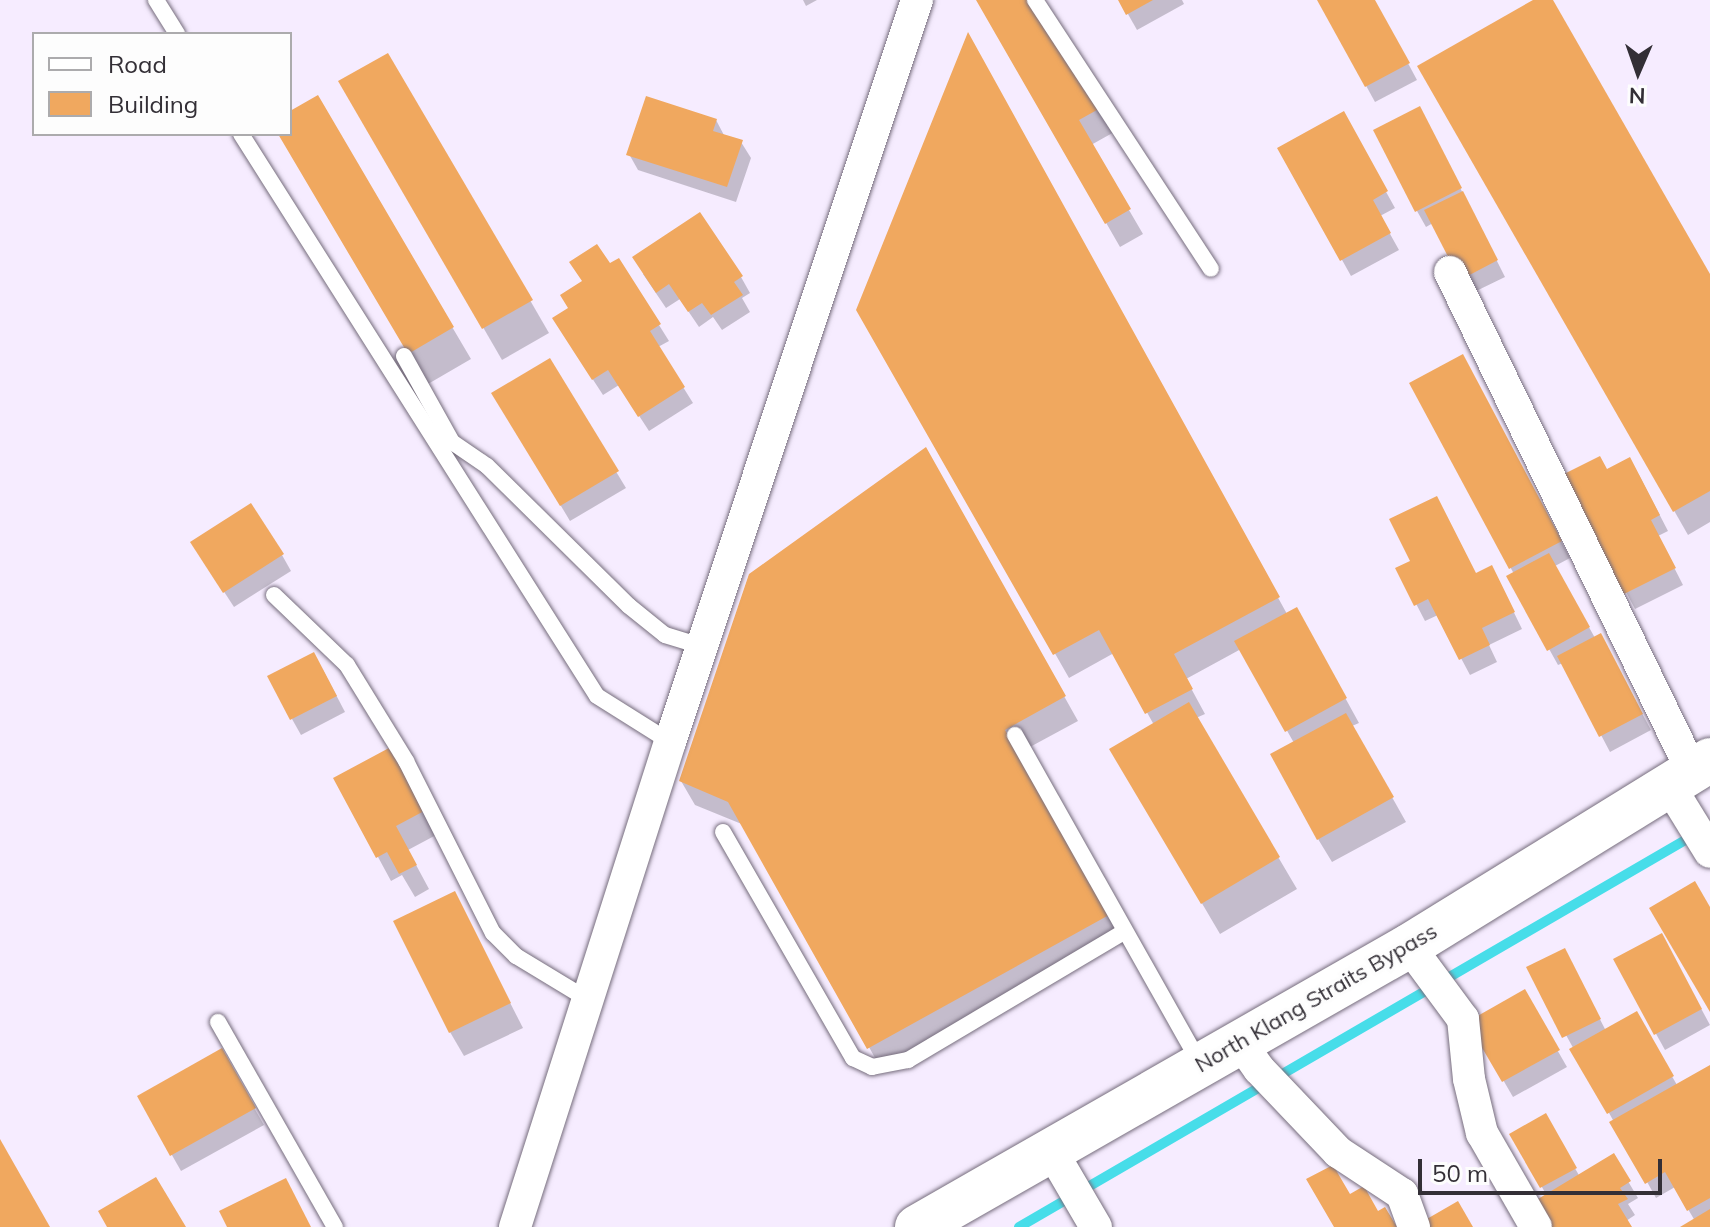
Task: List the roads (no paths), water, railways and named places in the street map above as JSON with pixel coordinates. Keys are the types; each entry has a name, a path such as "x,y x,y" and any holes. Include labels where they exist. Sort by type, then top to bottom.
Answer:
{"highway":[{"name":"North Klang Straits Bypass","path":"917,1227 1059,1162 1201,1065 1250,1056 1689,782"}],"street":[{"path":"515,1227 670,742 696,644 917,0"},
{"path":"1450,272 1689,782 1710,852"},
{"path":"1416,955 1463,1019 1469,1079 1482,1133 1536,1227"},
{"path":"1250,1056 1297,1111 1338,1152 1402,1194 1414,1227"},
{"path":"1059,1162 1092,1219"}],"lane":[{"path":"156,0 176,32"},
{"path":"1035,0 1211,269"},
{"path":"242,136 597,696 670,742"},
{"path":"404,356 452,442 487,466 629,606 665,635 696,644"},
{"path":"274,595 347,665 406,761 493,933 516,956 587,999"},
{"path":"1015,735 1201,1065"},
{"path":"723,832 853,1058 872,1067 908,1060 1125,931"},
{"path":"218,1022 335,1227"}],"waterway":[{"path":"1019,1227 1694,835"}]}
